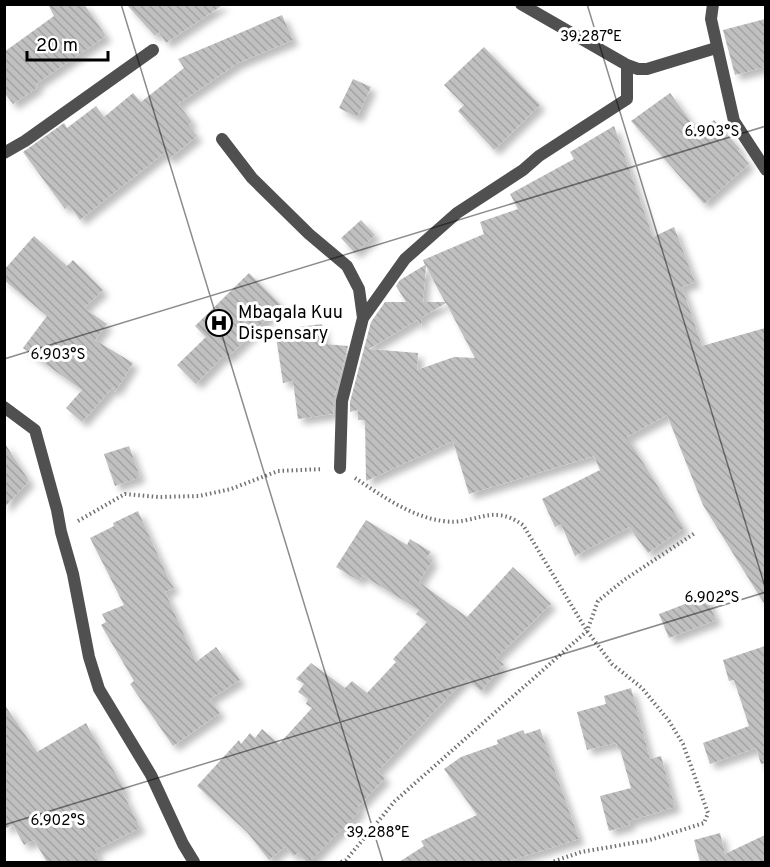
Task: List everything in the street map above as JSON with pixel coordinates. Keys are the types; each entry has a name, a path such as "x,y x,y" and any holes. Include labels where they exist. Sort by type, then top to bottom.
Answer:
{"street":[{"path":"521,4 627,65 638,69 647,69 716,48"},
{"path":"713,4 711,19 716,48 734,121 765,170"},
{"path":"4,153 25,141 153,50"},
{"path":"340,468 342,400 363,318 405,259 458,213 523,170 539,156 627,99 627,65"},
{"path":"222,139 252,178 309,234 347,266 359,289 363,318"},
{"path":"4,407 35,430 73,574 89,657 99,689 152,776 183,844 194,862"}],"path":[{"path":"61,532 125,494 199,496 231,489 278,471 340,468 420,516 443,522 460,522 487,515 509,515 523,525 587,631 612,664 642,688 669,721 683,744 709,816 704,823 650,840 580,852 552,862"},
{"path":"341,862 346,860 395,801 587,631 598,601 624,580 695,533"}],"building":[{"path":"48,4 84,4 106,36 36,84 38,87 13,104 4,92 4,52 54,16"},
{"path":"126,4 224,4 166,43 159,32 155,36"},
{"path":"282,15 293,40 238,63 178,104 192,122 188,125 197,136 169,159 164,153 80,220 69,205 65,209 23,152 64,123 67,128 96,106 104,117 133,93 141,102 184,68 178,59"},
{"path":"765,19 765,67 735,75 723,30"},
{"path":"484,47 540,105 494,150 458,111 464,105 444,85"},
{"path":"353,79 371,87 357,117 339,108"},
{"path":"670,93 699,133 714,120 740,149 738,151 749,164 704,204 631,121"},
{"path":"614,126 653,237 674,227 695,282 682,287 702,346 765,328 765,605 703,505 667,415 627,437 684,528 648,553 629,527 575,556 561,524 555,527 542,499 600,470 594,456 469,494 453,441 366,481 365,420 358,420 358,410 350,412 350,402 371,322 385,302 406,302 396,286 400,280 425,265 423,260 484,234 480,222 518,209 510,194 574,159 570,152","holes":["426,266 440,293 445,302 423,302","446,303 475,358 454,357 417,370 418,353 369,349 417,320 421,326 422,317"]},
{"path":"361,220 375,235 355,253 341,238"},
{"path":"34,236 67,266 73,260 103,290 84,308 107,324 95,340 133,363 115,392 113,387 82,422 66,408 82,390 23,348 47,316 4,280 4,270"},
{"path":"249,273 281,305 227,358 224,355 196,384 177,365 206,337 195,326"},
{"path":"322,324 325,344 348,346 334,399 333,414 298,419 293,381 283,383 275,330"},
{"path":"4,442 29,481 4,508"},
{"path":"129,446 140,477 115,486 104,454"},
{"path":"138,511 174,588 165,592 196,662 216,647 240,680 210,699 220,713 173,746 130,684 134,681 101,625 106,622 102,614 124,605 90,538"},
{"path":"366,520 407,545 410,539 431,552 427,557 433,560 419,582 467,617 513,567 551,604 496,658 504,664 481,691 466,678 378,771 385,778 357,808 360,811 309,862 298,853 294,856 285,847 269,860 247,832 197,786 239,740 241,744 250,733 255,738 262,729 279,744 312,708 306,704 308,699 298,692 304,684 296,679 311,663 345,688 352,681 367,693 396,662 393,659 427,622 416,614 419,610 362,575 359,581 336,567"},
{"path":"706,596 716,620 669,638 659,614"},
{"path":"765,646 765,763 761,764 756,748 710,764 703,743 749,726 734,680 729,681 723,660"},
{"path":"631,688 650,759 661,756 675,807 629,821 630,825 609,831 600,796 631,788 620,749 616,743 587,750 577,712 606,704 604,696"},
{"path":"4,704 37,752 86,723 125,790 122,791 140,828 95,850 100,862 47,862 34,840 24,845 13,825 4,829"},
{"path":"540,729 579,839 506,862 399,862 424,846 421,841 477,815 444,769 461,757 498,744 497,740 523,730 525,734"},
{"path":"720,833 725,854 765,835 765,862 700,862 694,840"}],"place":[{"name":"Mbagala Kuu Dispensary","path":"219,323"}]}
